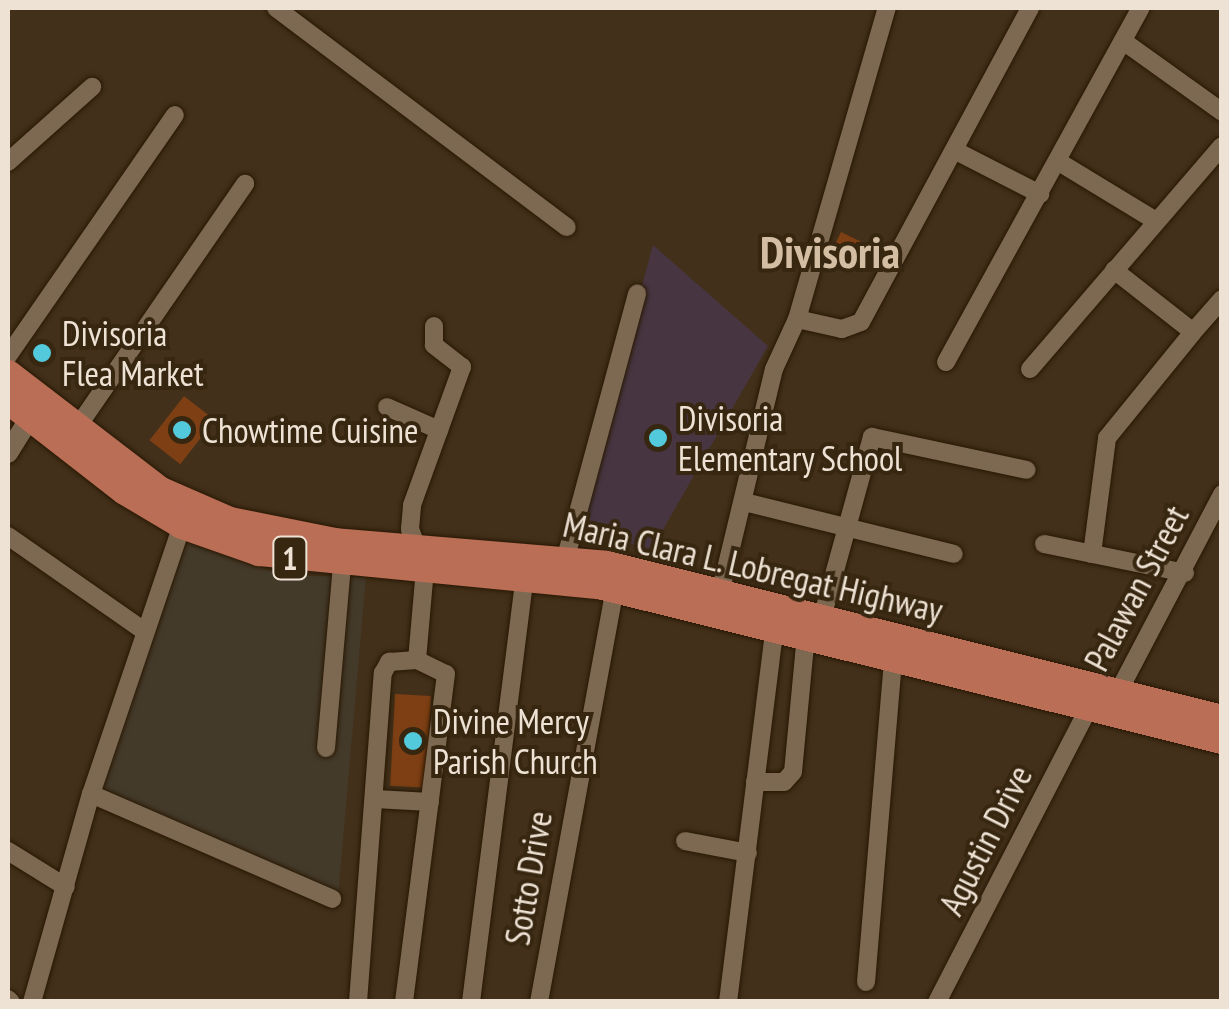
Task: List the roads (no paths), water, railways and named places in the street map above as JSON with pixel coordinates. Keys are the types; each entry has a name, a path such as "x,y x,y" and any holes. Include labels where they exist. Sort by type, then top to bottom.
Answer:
{"highway":[{"name":"Maria Clara L. Lobregat Highway","path":"8,374 26,407 185,516 260,552 342,564 566,557 618,578 1106,703 1222,740"},
{"name":"Maria Clara L. Lobregat Highway","path":"26,407 76,429 185,516 525,575 618,578"},
{"name":"Maria Clara L. Lobregat Highway","path":"718,602 775,626 814,626 893,658 1106,703 1222,720"}],"street":[{"path":"276,8 567,226"},
{"path":"718,602 774,369 797,318 887,8"},
{"path":"797,318 842,329 861,322 1030,8"},
{"path":"946,362 1142,8"},
{"path":"1123,42 1222,112"},
{"path":"8,162 92,87"},
{"path":"8,356 175,115"},
{"path":"1030,369 1222,146"},
{"path":"954,150 1040,194"},
{"path":"1058,162 1156,221"},
{"path":"76,429 245,184"},
{"path":"1114,270 1193,332"},
{"path":"566,557 637,293"},
{"path":"1092,554 1107,438 1222,298"},
{"path":"416,660 420,559 412,505 462,367 434,345 434,326"},
{"path":"8,453 26,407"},
{"path":"387,407 440,430"},
{"path":"754,782 784,782 792,772 814,626 872,437 1027,470"},
{"name":"Palawan Street","path":"1106,703 1185,573 1222,494"},
{"path":"744,502 954,554"},
{"path":"34,1000 91,794 185,516"},
{"path":"8,536 144,631"},
{"path":"1044,544 1185,573"},
{"path":"326,748 342,564"},
{"path":"470,1002 525,575"},
{"name":"Sotto Drive","path":"539,1002 618,578"},
{"path":"728,1002 775,626"},
{"path":"866,982 893,658"},
{"path":"358,1002 383,674 390,662 416,660 446,674 404,1002"},
{"name":"Agustin Drive","path":"937,1002 1106,703"},
{"path":"91,794 332,899"},
{"path":"375,799 430,802"},
{"path":"685,841 748,853"},
{"path":"8,851 66,887"}],"place":[{"name":"Divisoria Flea Market","path":"42,353"},
{"name":"Chowtime Cuisine","path":"182,430"},
{"name":"Divisoria Elementary School","path":"658,438"},
{"name":"Divine Mercy Parish Church","path":"413,741"}],"district":[{"name":"Divisoria","path":"830,252"}]}
